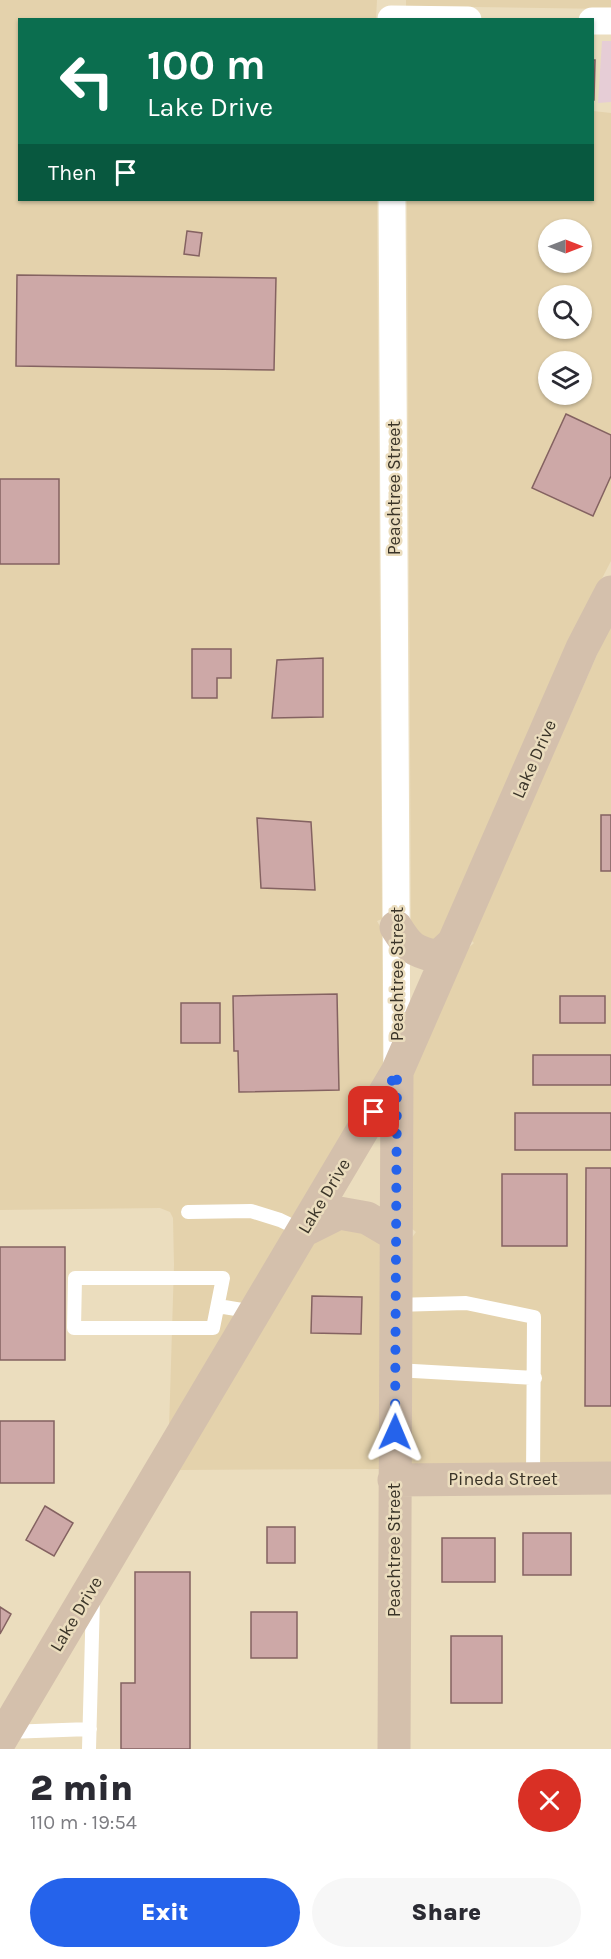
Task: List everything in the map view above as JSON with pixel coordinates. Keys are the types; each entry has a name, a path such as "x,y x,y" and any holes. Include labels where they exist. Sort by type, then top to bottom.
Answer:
{"street":[{"path":"391,13 446,18"},
{"path":"594,21 611,21"},
{"name":"Peachtree Street","path":"392,201 397,1072 394,1749"},
{"name":"Lake Drive","path":"3,1737 397,1072 582,648 611,592"},
{"path":"396,927 407,945 422,953 438,957 453,943"},
{"path":"303,1231 339,1213 367,1218 396,1235"},
{"name":"Pineda Street","path":"394,1480 611,1478"}],"lane":[{"path":"188,1212 251,1211 280,1220 303,1231"},
{"path":"75,1278 223,1278 218,1306 213,1328 74,1328 75,1278"},
{"path":"395,1305 466,1303 534,1317 533,1479"},
{"path":"218,1306 254,1312"},
{"path":"396,1370 535,1378"},
{"path":"89,1749 94,1584"},
{"path":"3,1737 90,1729"}],"shaded area":[{"path":"0,0 377,0 376,18 18,18 18,201 377,201 382,919 377,921 382,930 383,1069 169,1429 174,1265 173,1218 170,1212 160,1208 0,1210"},
{"path":"406,0 611,0 611,9 406,6"},
{"path":"602,41 611,41 611,102 598,103"},
{"path":"594,111 611,113 611,561 569,642 441,936 434,942 418,936 411,924 407,201 594,201"},
{"path":"611,623 611,1466 409,1467 411,1239 416,1232 411,1228 412,1075 466,950 474,943 471,940"},
{"path":"342,1227 362,1230 381,1242 380,1469 178,1470 314,1241"}],"building":[{"path":"187,231 202,233 199,256 184,254"},
{"path":"17,275 276,278 274,370 16,366"},
{"path":"566,414 611,435 611,476 593,516 532,488"},
{"path":"0,479 59,479 59,564 0,564"},
{"path":"192,649 231,649 231,678 217,678 217,698 192,698"},
{"path":"323,658 323,717 272,718 277,660"},
{"path":"601,815 611,815 611,871 601,871"},
{"path":"257,818 311,822 315,890 261,888"},
{"path":"337,994 339,1090 239,1092 238,1051 234,1051 233,996"},
{"path":"560,996 605,996 605,1023 560,1023"},
{"path":"181,1003 220,1003 220,1043 181,1043"},
{"path":"533,1055 611,1055 611,1085 533,1085"},
{"path":"515,1113 611,1113 611,1150 515,1150"},
{"path":"586,1168 611,1168 611,1406 585,1406"},
{"path":"502,1174 567,1174 567,1246 502,1246"},
{"path":"0,1247 65,1247 65,1360 0,1360"},
{"path":"312,1296 362,1297 361,1334 311,1333"},
{"path":"0,1421 54,1421 54,1483 0,1483"},
{"path":"45,1506 73,1523 54,1556 26,1540"},
{"path":"267,1527 295,1527 295,1563 267,1563"},
{"path":"523,1533 571,1533 571,1575 523,1575"},
{"path":"442,1538 495,1538 495,1582 442,1582"},
{"path":"135,1572 190,1572 190,1749 121,1749 121,1683 135,1683"},
{"path":"0,1607 11,1614 0,1634"},
{"path":"251,1612 297,1612 297,1658 251,1658"},
{"path":"451,1636 502,1636 502,1703 451,1703"}],"route":[{"path":"374,1112 397,1072 395,1432"}]}
